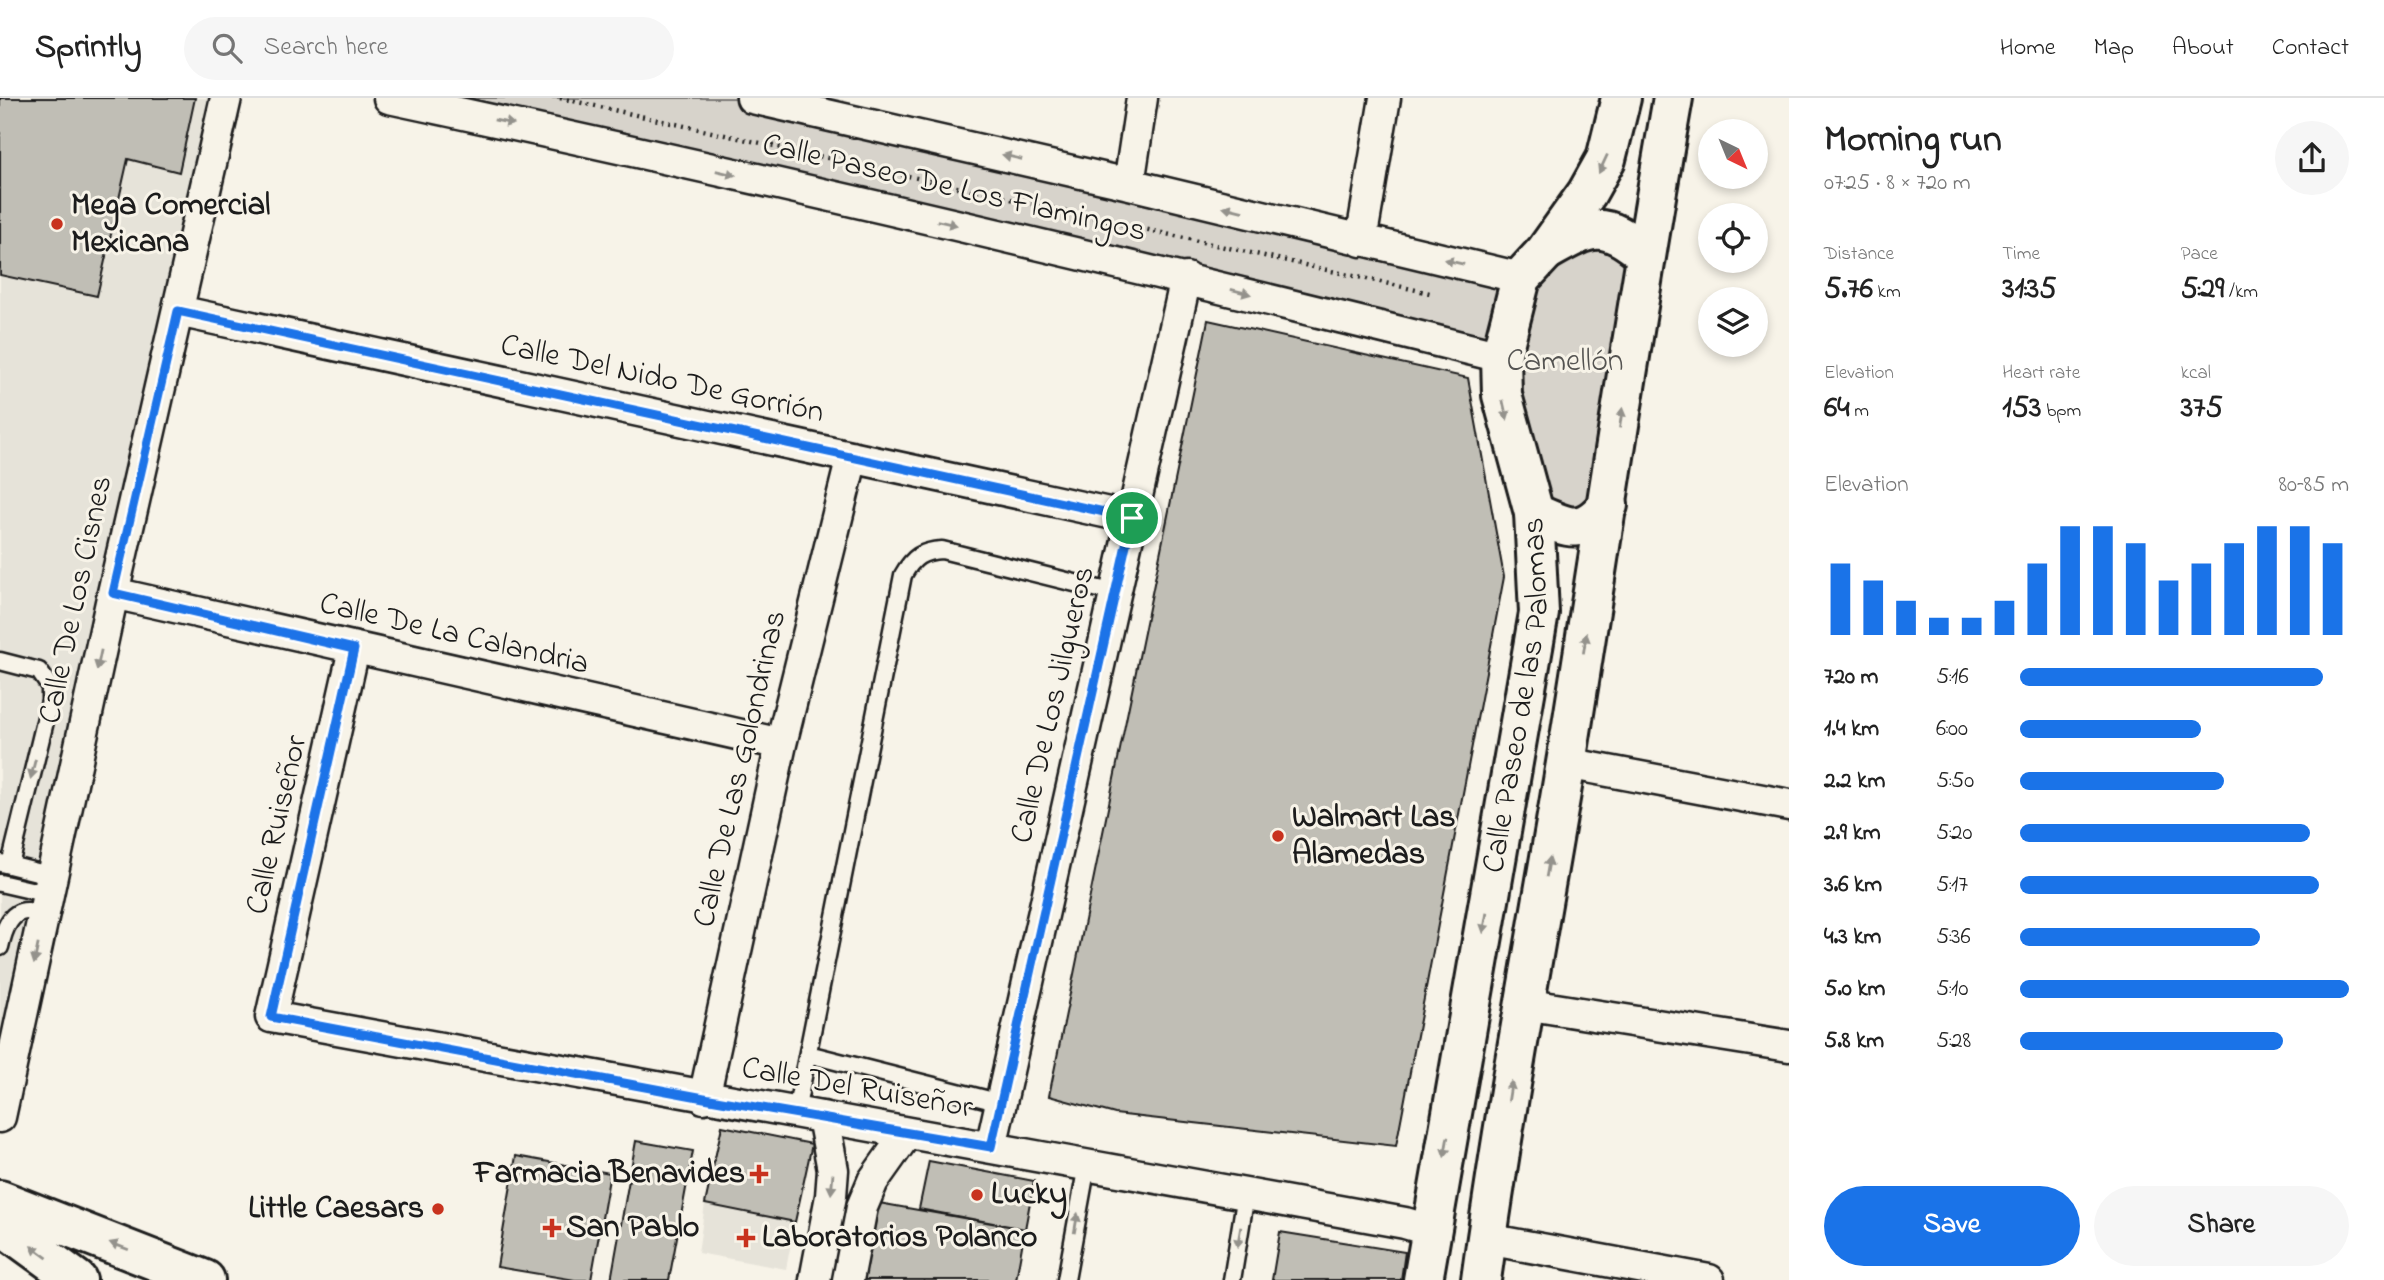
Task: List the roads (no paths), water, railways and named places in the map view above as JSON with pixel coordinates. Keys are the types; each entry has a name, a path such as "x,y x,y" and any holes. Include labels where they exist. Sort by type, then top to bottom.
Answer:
{"street":[{"name":"Calle De Los Cisnes","path":"0,1117 113,593 226,98"},
{"name":"Calle Paseo De Los Flamingos","path":"389,98 564,135 1186,278 1502,357"},
{"name":"Calle Paseo De Los Flamingos","path":"752,98 1129,184 1361,241 1533,265"},
{"path":"1129,184 1142,98"},
{"path":"1361,241 1385,98"},
{"name":"Calle Paseo de las Palomas","path":"1423,1280 1539,613 1534,513 1502,395 1502,357 1533,265 1587,193 1606,159 1620,98"},
{"name":"Calle Paseo de las Palomas","path":"1481,1280 1524,1004 1608,505 1645,254 1673,98"},
{"path":"1533,265 1578,233 1604,229 1625,236 1645,254"},
{"name":"Calle De Los Jilgueros","path":"991,1147 1186,278"},
{"name":"Calle Del Nido De Gorrión","path":"178,311 1132,518"},
{"name":"Calle De Las Golondrinas","path":"704,1098 781,744 852,457"},
{"path":"1534,513 1562,525 1583,527 1608,505"},
{"name":"Calle De La Calandria","path":"113,593 781,744"},
{"name":"Calle Ruiseñor","path":"271,1017 354,649"},
{"path":"1566,763 1789,805"},
{"path":"1524,1004 1789,1046"},
{"name":"Calle Del Ruiseñor","path":"271,1017 704,1098 991,1147 1405,1223 1432,1231"},
{"path":"810,1115 833,1170 816,1280"},
{"path":"848,1280 862,1207 873,1181 907,1133"},
{"path":"0,1200 205,1280"},
{"path":"0,1224 77,1280"},
{"path":"1487,1240 1709,1280"}],"lane":[{"path":"810,1115 808,1055 903,575 911,560 925,551 942,550 1115,593"},
{"path":"0,661 39,671 50,687 50,701 5,864 49,896"},
{"path":"0,883 49,896"},
{"path":"0,947 3,932 13,916 27,911 49,896"},
{"path":"808,1055 1001,1103"},
{"path":"1066,1280 1087,1165"},
{"path":"1232,1280 1247,1194"}],"place":[{"name":"Mega Comercial Mexicana","path":"57,224"},
{"name":"Walmart Las Alamedas","path":"1278,836"},
{"name":"Farmacia Benavides","path":"759,1174"},
{"name":"Lucky","path":"977,1195"},
{"name":"Little Caesars","path":"438,1209"},
{"name":"San Pablo","path":"552,1228"},
{"name":"Laboratorios Polanco","path":"746,1238"}],"park label":[{"name":"Camellón","path":"1565,362"}]}
